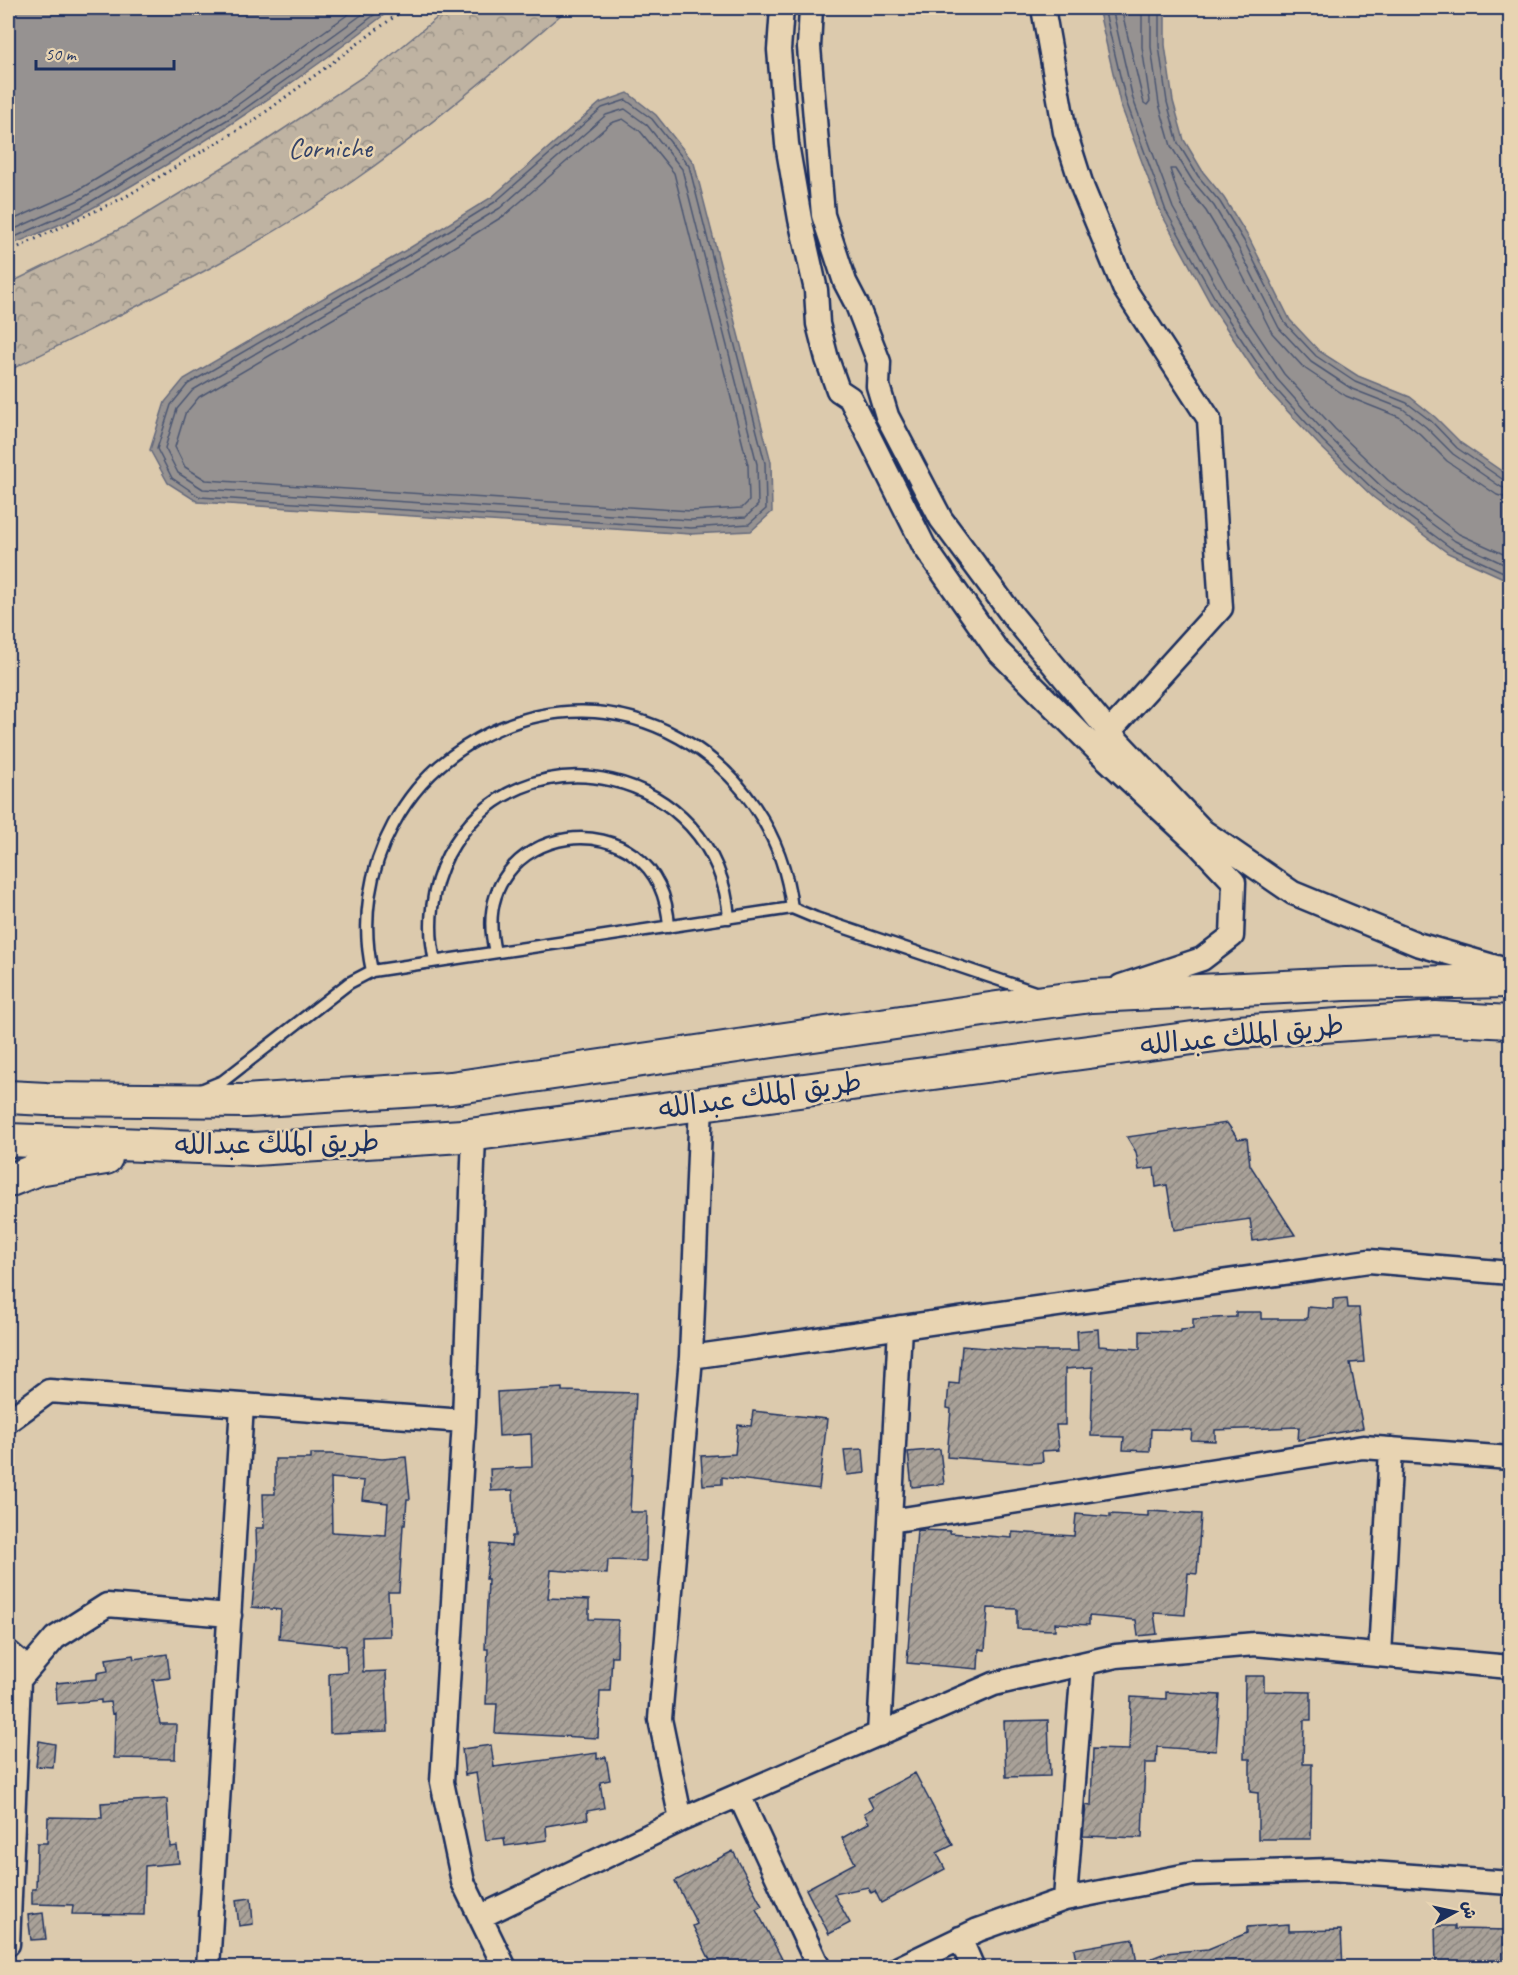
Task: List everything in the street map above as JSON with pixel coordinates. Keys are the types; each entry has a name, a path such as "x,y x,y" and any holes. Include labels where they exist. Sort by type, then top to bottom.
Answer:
{"street":[{"path":"782,8 779,50 787,144 816,290 818,324 826,358 838,390 850,398 924,546 998,650 1110,743 1203,831 1293,893 1417,944 1510,972"},
{"path":"811,8 809,47 823,215 845,282 857,305 879,362 878,386 887,416 941,519 1013,616 1110,743 1234,882 1232,936 1202,959 1092,996"},
{"path":"1043,8 1065,132 1083,189 1124,288 1209,419 1221,608 1110,743"},
{"path":"850,398 878,386"},
{"name":"طريق الملك عبدالله","path":"8,1097 245,1101 451,1088 1092,996 1346,984 1510,981"},
{"name":"طريق الملك عبدالله","path":"8,1140 254,1149 474,1134 1238,1032 1436,1018 1510,1022"},
{"path":"681,1820 660,1719 691,1357 701,1103"},
{"path":"474,1134 464,1421 442,1782 463,1882 505,1968"},
{"path":"8,1181 38,1169 180,1147"},
{"path":"691,1357 1369,1261 1510,1273"},
{"path":"879,1735 900,1327"},
{"path":"8,1421 49,1391 464,1421"},
{"path":"208,1968 242,1405"},
{"path":"890,1521 1362,1447 1510,1458"},
{"path":"1380,1655 1391,1449"},
{"path":"8,1944 19,1680 55,1638 107,1605 230,1615"},
{"path":"480,1917 681,1820 994,1684 1116,1656 1255,1644 1510,1667"},
{"path":"8,1652 28,1669"},
{"path":"1065,1899 1083,1664"},
{"path":"739,1795 819,1968"},
{"path":"899,1968 978,1930 1065,1899 1193,1875 1330,1870 1510,1882"},
{"path":"960,1938 972,1968"}],"lane":[{"path":"372,971 367,928 369,898 378,858 385,839 400,812 417,788 463,747 508,725 548,715 578,712 608,714 638,720 675,735 718,763 740,784 758,809 773,836 784,864 792,908"},
{"path":"435,961 430,927 432,906 443,865 453,846 481,813 498,800 526,786 557,778 600,777 621,782 660,799 677,812 705,844 715,863 723,883 729,918"},
{"path":"495,952 492,940 492,914 505,879 531,852 542,845 566,838 604,840 637,858 651,872 660,888 668,913 669,927"},
{"path":"158,1100 201,1090 223,1081 349,983 372,971 792,908 1058,1000"}],"path":[{"path":"8,252 125,197 252,122 406,8"}],"green space":[{"name":"Corniche","path":"449,8 569,8 409,140 312,208 227,259 8,371 8,284 128,225 261,144 376,68"}],"water":[{"path":"8,8 393,8 282,90 205,141 77,216 8,246"},
{"path":"1098,8 1165,8 1165,45 1173,101 1184,140 1203,172 1224,198 1249,238 1290,320 1319,351 1358,376 1410,397 1435,417 1461,443 1510,477 1510,581 1448,553 1373,497 1319,445 1266,388 1213,308 1161,213 1120,103"},
{"path":"628,93 656,115 694,163 771,462 772,512 751,531 691,534 198,502 168,483 150,450 165,402 184,379 408,249 492,197 600,103"}],"building":[{"path":"1227,1123 1238,1139 1247,1138 1250,1165 1295,1235 1253,1241 1250,1219 1174,1230 1167,1185 1156,1187 1154,1168 1139,1170 1136,1152 1127,1137"},
{"path":"1347,1298 1348,1308 1359,1308 1364,1362 1350,1363 1363,1428 1298,1440 1299,1427 1215,1430 1215,1441 1191,1440 1192,1430 1151,1429 1150,1451 1123,1450 1124,1437 1091,1436 1093,1367 1065,1369 1065,1425 1056,1425 1059,1450 1042,1451 1043,1462 947,1457 951,1409 947,1408 949,1383 959,1384 962,1346 1026,1351 1078,1351 1077,1331 1098,1329 1099,1346 1140,1349 1140,1331 1181,1332 1181,1330 1193,1329 1193,1319 1236,1317 1236,1312 1261,1312 1261,1319 1307,1319 1308,1307 1333,1309 1333,1299"},
{"path":"562,1388 562,1391 636,1393 630,1512 647,1512 646,1561 608,1560 607,1574 551,1570 548,1598 589,1600 589,1619 618,1620 617,1656 612,1656 610,1691 600,1691 598,1738 495,1733 497,1704 486,1704 488,1649 485,1649 488,1579 486,1579 490,1544 511,1546 512,1536 515,1536 513,1490 491,1491 490,1469 532,1467 531,1434 499,1436 497,1392"},
{"path":"753,1411 827,1419 819,1489 722,1477 722,1484 703,1485 701,1456 735,1454 738,1425 751,1426"},
{"path":"863,1449 865,1473 847,1475 844,1450"},
{"path":"940,1449 944,1484 912,1487 908,1452"},
{"path":"311,1454 382,1459 406,1457 410,1499 407,1499 405,1525 403,1525 399,1592 388,1592 390,1636 362,1637 363,1672 386,1671 388,1731 330,1733 329,1673 347,1672 346,1646 279,1639 281,1610 252,1607 257,1556 256,1528 264,1528 263,1494 275,1494 275,1459 311,1459","holes":["331,1478 364,1481 362,1500 388,1503 386,1535 332,1532"]},
{"path":"1148,1511 1201,1514 1197,1574 1188,1573 1185,1615 1154,1613 1157,1634 1138,1636 1136,1620 1089,1616 1089,1625 1055,1623 1055,1630 1017,1629 1017,1609 988,1608 985,1650 979,1649 978,1669 907,1663 917,1530 1012,1538 1012,1532 1074,1536 1076,1514 1110,1517 1110,1514 1148,1516"},
{"path":"167,1654 170,1678 153,1680 160,1724 176,1724 175,1759 114,1758 115,1713 112,1714 110,1702 101,1703 101,1700 57,1704 56,1683 97,1679 97,1673 108,1671 106,1659 133,1655 134,1659"},
{"path":"1245,1676 1264,1676 1264,1691 1311,1692 1311,1720 1304,1720 1303,1764 1312,1764 1311,1839 1258,1839 1258,1793 1250,1792 1250,1759 1244,1759"},
{"path":"1166,1692 1220,1695 1216,1751 1157,1747 1156,1763 1145,1763 1142,1838 1083,1836 1086,1805 1091,1806 1093,1749 1129,1750 1131,1697 1166,1699"},
{"path":"1048,1720 1050,1776 1006,1777 1004,1721"},
{"path":"39,1741 55,1744 53,1767 36,1766"},
{"path":"491,1745 494,1767 597,1753 597,1759 606,1757 610,1780 600,1782 604,1808 587,1811 588,1819 546,1826 547,1840 505,1846 504,1838 486,1840 476,1773 465,1775 462,1749"},
{"path":"915,1773 953,1845 937,1853 945,1869 881,1903 875,1891 871,1893 868,1887 834,1894 850,1923 829,1934 806,1889 855,1863 842,1838 869,1823 864,1813 873,1808 868,1798"},
{"path":"167,1799 170,1847 177,1846 179,1863 145,1866 144,1915 72,1914 73,1905 32,1904 32,1889 36,1889 37,1843 47,1843 48,1817 102,1818 101,1803"},
{"path":"733,1851 762,1906 756,1909 782,1959 766,1968 714,1968 693,1926 697,1924 675,1881"},
{"path":"251,1898 253,1924 239,1926 236,1900"},
{"path":"43,1913 46,1939 31,1940 28,1915"},
{"path":"1289,1924 1289,1931 1341,1930 1343,1968 1077,1968 1074,1949 1133,1939 1137,1964 1165,1953 1208,1949 1247,1933 1247,1927"},
{"path":"1435,1926 1455,1926 1455,1929 1510,1930 1510,1944 1506,1944 1506,1968 1454,1968 1454,1965 1436,1965"}]}
